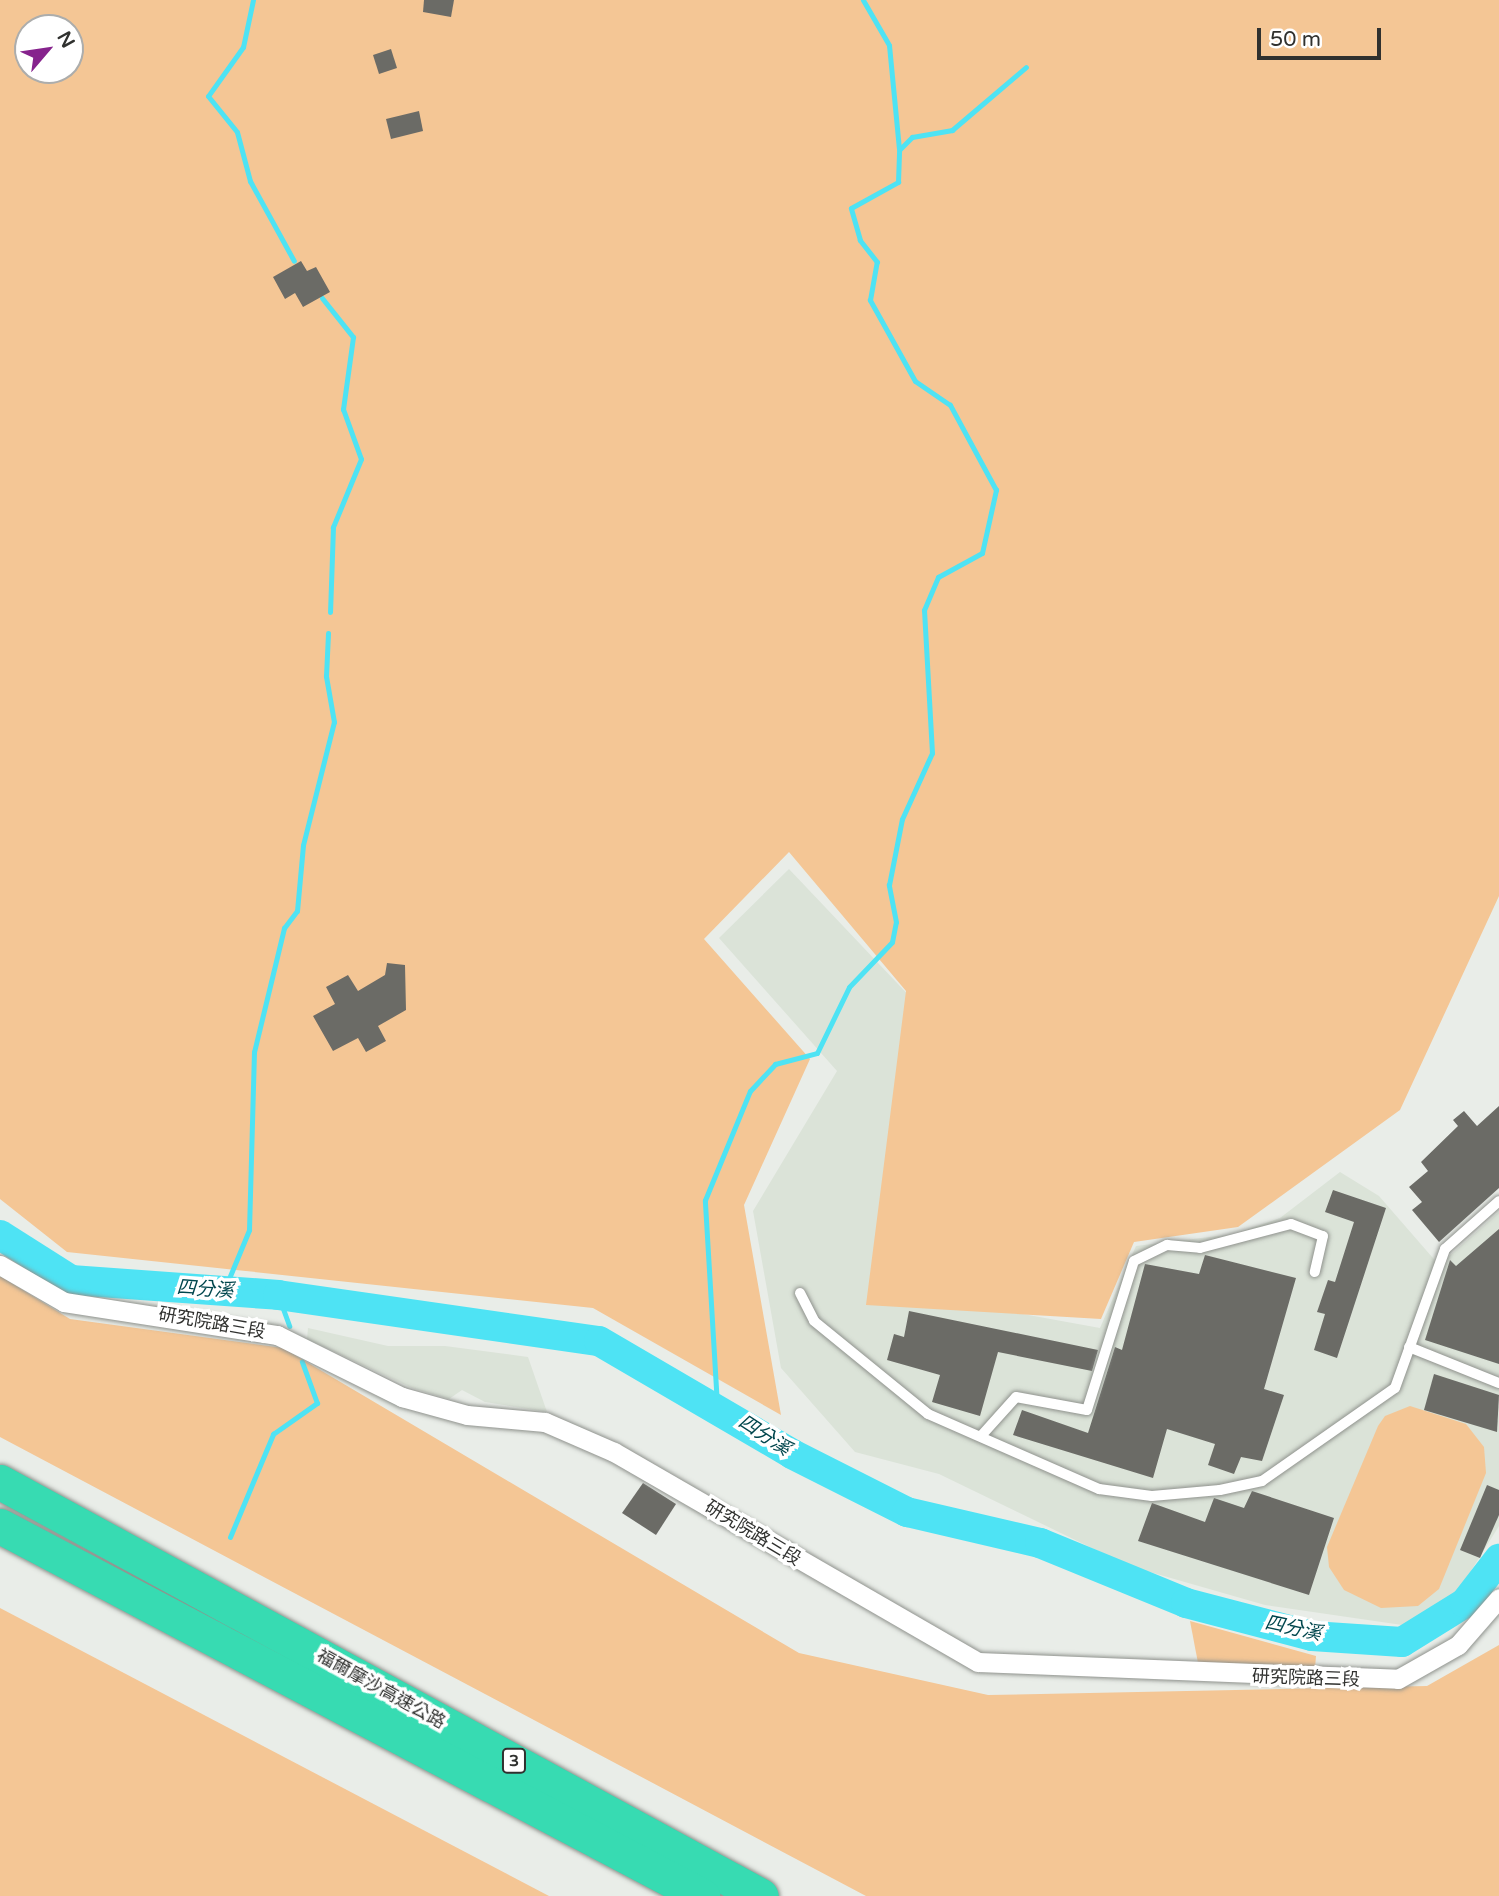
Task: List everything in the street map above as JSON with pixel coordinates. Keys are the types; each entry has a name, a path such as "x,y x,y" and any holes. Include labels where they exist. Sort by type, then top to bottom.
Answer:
{"highway":[{"name":"福爾摩沙高速公路","path":"0,1482 761,1896"},
{"name":"福爾摩沙高速公路","path":"0,1526 230,1644 702,1896"}],"street":[{"name":"研究院路三段","path":"0,1265 64,1302 277,1335 402,1397 467,1415 545,1422 625,1458 978,1662 1398,1679 1458,1645 1499,1598"}],"lane":[{"path":"800,1293 814,1321 861,1365 928,1414 1117,1493 1220,1490 1262,1481 1339,1433 1395,1388 1445,1249 1499,1201"},
{"path":"981,1436 1016,1397 1087,1410 1134,1261 1167,1245 1200,1248 1291,1224 1323,1236 1315,1272"},
{"path":"1409,1347 1499,1383"}],"shaded area":[{"path":"0,0 1499,0 1499,896 1400,1110 1238,1227 1134,1242 1101,1319 866,1305 906,991 789,852 704,939 810,1059 744,1205 781,1415 593,1308 67,1252 0,1199"},
{"path":"789,869 916,1003 892,1290 1100,1328 1136,1246 1234,1234 1280,1218 1340,1172 1379,1196 1439,1265 1499,1212 1499,1526 1459,1590 1409,1626 1265,1605 1129,1566 939,1474 855,1452 781,1368 753,1211 837,1071 719,938"},
{"path":"0,1276 70,1319 283,1348 799,1653 988,1695 1427,1686 1499,1645 1499,1896 866,1896 0,1437"},
{"path":"308,1328 388,1346 445,1346 528,1357 547,1412 485,1402 462,1390 449,1399 412,1388 307,1339"},
{"path":"1410,1406 1466,1424 1484,1447 1486,1473 1439,1589 1418,1606 1381,1608 1344,1590 1329,1567 1327,1547 1378,1426 1385,1416"},
{"path":"0,1608 549,1896 0,1896"},
{"path":"1190,1621 1316,1656 1315,1668 1198,1663"}],"building":[{"path":"424,0 454,0 451,17 423,12"},
{"path":"391,49 397,68 379,74 373,55"},
{"path":"419,111 423,131 391,139 386,119"},
{"path":"301,261 307,271 316,267 330,292 303,307 295,293 285,299 273,277"},
{"path":"387,963 405,965 406,1010 378,1026 386,1041 366,1052 358,1038 333,1051 313,1016 335,1004 326,987 348,975 358,991 385,975"},
{"path":"1499,1106 1499,1188 1439,1242 1412,1210 1422,1202 1409,1187 1428,1171 1421,1162 1458,1126 1453,1120 1464,1111 1477,1126"},
{"path":"1333,1190 1386,1208 1337,1358 1314,1350 1325,1314 1317,1312 1328,1280 1335,1282 1354,1222 1325,1212"},
{"path":"1499,1229 1499,1364 1425,1340 1450,1260 1456,1266"},
{"path":"1205,1255 1296,1278 1264,1389 1284,1395 1262,1461 1241,1457 1234,1474 1208,1465 1215,1444 1167,1429 1153,1478 1013,1435 1022,1410 1088,1433 1115,1347 1122,1350 1145,1264 1199,1274"},
{"path":"909,1311 1098,1350 1092,1371 998,1352 980,1416 932,1402 940,1375 887,1360 894,1334 904,1337"},
{"path":"1434,1374 1499,1395 1497,1432 1424,1410"},
{"path":"643,1483 676,1504 656,1535 622,1513"},
{"path":"1487,1485 1499,1490 1499,1515 1480,1558 1460,1550"},
{"path":"1252,1491 1334,1518 1309,1595 1138,1541 1152,1503 1205,1522 1214,1498 1244,1508"}],"waterway":[{"path":"253,0 243,47 208,96 237,132 250,181 294,261"},
{"path":"717,1405 705,1200 750,1091 775,1064 817,1053 849,987 892,942 896,922 889,885 902,819 932,753 924,610 938,577 982,553 996,490 950,405 915,381 870,300 877,262 860,240 851,208 898,182 899,149 889,45 863,0"},
{"path":"900,149 912,137 952,130 1026,67"},
{"path":"322,298 353,337 343,409 361,459 333,527 330,612"},
{"path":"225,1288 249,1230 254,1052 284,928 297,911 303,845 334,722 326,676 328,633"},
{"name":"四分溪","path":"0,1235 71,1280 278,1295 599,1341 792,1454 907,1512 1040,1543 1186,1603 1312,1636 1402,1642 1465,1603 1499,1559"},
{"path":"278,1295 289,1326"},
{"path":"230,1537 273,1434 317,1403 302,1362"}]}
